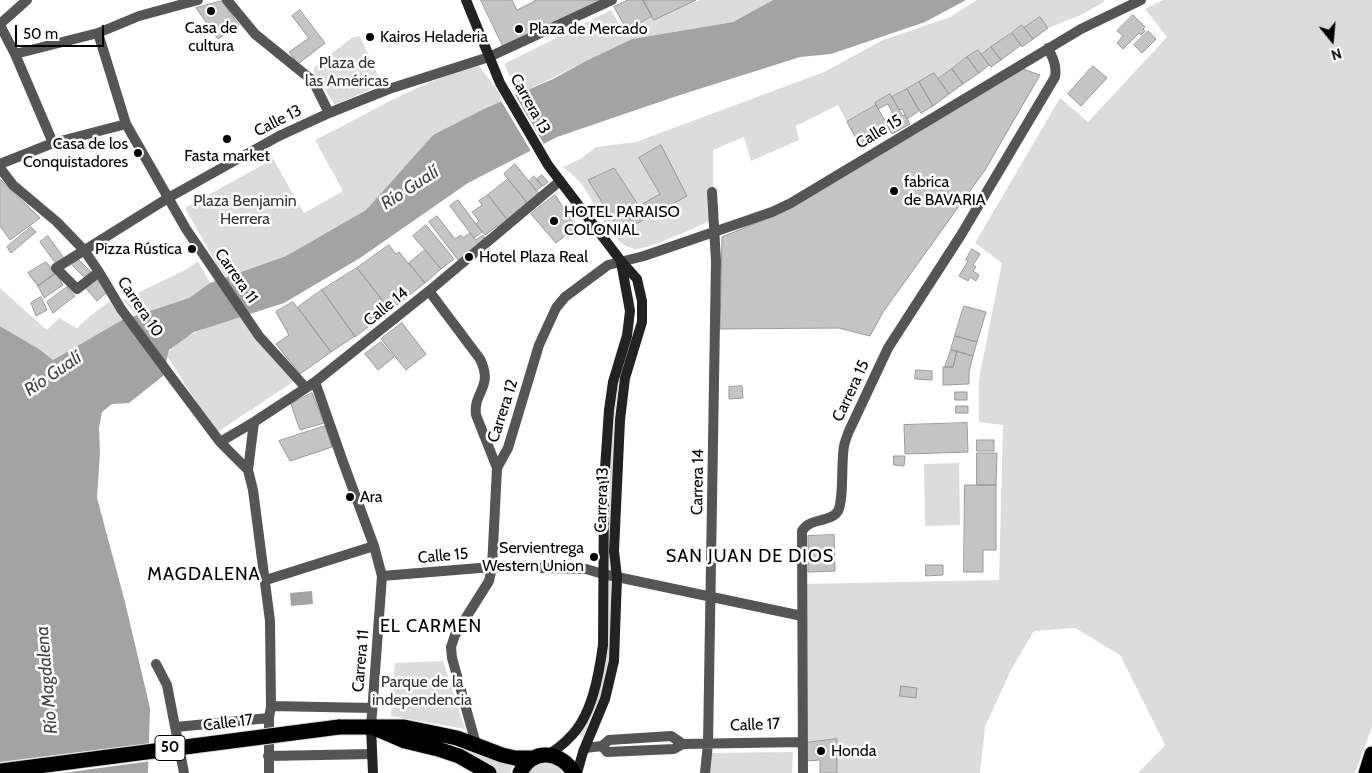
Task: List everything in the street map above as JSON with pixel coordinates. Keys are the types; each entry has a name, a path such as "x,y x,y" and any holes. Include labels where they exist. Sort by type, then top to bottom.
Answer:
{"highway":[{"name":"Calle 17","path":"0,771 339,727 404,726 476,744 508,756 541,756"},
{"name":"Calle 17","path":"371,727 405,741 438,748 459,756 490,773"},
{"path":"1366,773 1372,754"},
{"path":"520,773 526,763 541,756"},
{"name":"50","path":"541,756 556,756 563,760 575,773"}],"street":[{"path":"27,0 0,24 53,143"},
{"path":"15,54 98,33 148,13 198,0"},
{"path":"227,0 255,34 313,81 329,112"},
{"name":"Carrera 13","path":"466,0 500,83 548,166 636,279 642,301 642,322 625,378 620,420 614,551 617,577 614,662 602,708 575,773"},
{"name":"Calle 13","path":"99,272 77,289 56,268 168,198 279,136 329,112 389,89 489,57 612,0"},
{"name":"Calle 15","path":"621,261 644,256 772,212 792,203 1048,48 1081,29 1141,0"},
{"name":"Carrera 11","path":"98,33 126,124 168,198 201,251 259,336 306,388"},
{"name":"Carrera 15","path":"803,773 802,530 807,524 834,516 838,512 842,485 844,445 852,424 888,348 966,227 1055,77 1056,70 1048,48"},
{"path":"0,166 53,143 126,124"},
{"name":"Carrera 10","path":"0,166 13,185 57,222 84,250 121,309 169,374 220,442 248,470"},
{"name":"Calle 14","path":"220,442 315,382 429,291 560,181"},
{"name":"Carrera 14","path":"705,773 708,744 716,261 712,192"},
{"name":"Carrera 13","path":"541,756 569,738 578,728 586,713 600,668 603,645 604,483 609,410 613,382 627,336 630,311 621,261"},
{"name":"Carrera 12","path":"476,744 452,658 451,646 455,635 489,581 492,567 497,468 508,448 539,345 556,308 565,297 608,265 621,261"},
{"path":"429,291 480,359 484,368 486,379 475,410 497,468"},
{"name":"Carrera 11","path":"315,382 374,546 382,576 371,727 372,773"},
{"path":"254,422 248,470 253,490 270,621 271,706 268,756 269,773"},
{"path":"266,580 374,546"},
{"name":"Calle 15","path":"382,576 492,567 586,569 802,616"},
{"path":"156,664 167,685 184,773"},
{"path":"271,706 372,708"},
{"path":"176,727 270,718"},
{"name":"Calle 17","path":"585,748 602,746 609,740 671,736 684,744 802,742"},
{"path":"268,756 372,754"}],"green space":[{"path":"701,0 773,0 733,22 632,39 519,94 504,64 611,10 621,27 627,30 652,16"},
{"path":"977,0 1104,0 1104,2 1081,15 1048,28 1040,17 1024,28 1022,25 981,55 977,50 938,79 934,74 892,97 890,95 847,122 838,105 796,126 799,140 751,161 744,137 713,150 713,219 650,246 635,249 626,246 618,240 604,223 583,186 563,167 580,159 596,147 636,142 824,72 883,40 950,17"},
{"path":"1163,0 1372,0 1372,727 1355,773 1138,773 1165,745 1120,655 1075,628 1034,631 1011,670 985,727 980,773 837,773 836,740 806,743 805,584 999,580 1003,425 979,422 979,379 1002,263 975,243 1060,98 1088,122 1167,37 1145,9"},
{"name":"Plaza de las Américas","path":"360,36 380,80 378,86 335,105 314,73 314,67 353,37"},
{"name":"Plaza Benjamin Herrera","path":"479,66 499,92 503,101 433,135 366,210 286,256 226,277 185,208 273,159 304,213 343,191 315,140 395,98 458,72"},
{"path":"198,261 210,283 189,298 136,315 123,300 187,269"},
{"path":"627,278 634,299 633,316 621,364 614,423 612,570 606,570 606,457 614,360 627,315"},
{"path":"0,288 47,330 59,318 77,328 110,301 122,320 53,360 39,349 0,326"},
{"path":"242,315 296,380 216,433 167,356 172,348 189,336 200,330"},
{"path":"959,463 960,525 925,526 924,464"},
{"path":"606,578 611,579 613,643 605,685 583,737 577,735 599,684"},
{"name":"Parque de la independencia","path":"443,661 465,729 391,716 395,663"},
{"path":"431,736 513,764 510,773 498,773 447,747"},
{"path":"793,752 792,773 709,773 712,753"},
{"path":"543,763 556,765 563,773 528,773 536,765"}],"water":[{"path":"773,0 966,0 925,22 831,54 800,57 557,137 468,183 360,258 284,303 194,332 169,350 163,376 129,403 112,404 102,412 99,428 100,453 97,498 125,602 150,708 148,773 0,773 0,326 39,349 53,360 122,320 189,298 210,283 286,256 366,210 433,135 484,109 553,79 632,39 733,22"},
{"path":"312,591 313,604 291,606 290,593"}],"pier":[{"path":"514,93 545,146 532,153 500,99"},
{"path":"152,743 151,761 63,773 0,773 0,762"}],"building":[{"name":"Plaza de Mercado","path":"481,0 512,0 517,10 534,0 601,0 504,48"},
{"path":"628,0 643,0 652,16 627,30 614,7"},
{"path":"643,0 696,0 654,20"},
{"path":"222,1 239,25 218,39 196,8"},
{"path":"300,10 325,43 298,64 289,52 309,38 292,16"},
{"path":"1133,15 1145,27 1143,29 1145,31 1141,35 1139,33 1123,49 1117,43 1123,36 1117,31"},
{"path":"1040,17 1048,28 1033,39 1024,28"},
{"path":"1022,25 1033,39 1022,47 1012,33"},
{"path":"1148,31 1156,39 1142,53 1134,45"},
{"path":"1012,33 1021,45 1001,60 991,47"},
{"path":"991,47 1001,60 991,67 981,55"},
{"path":"978,50 989,65 979,73 967,57"},
{"path":"967,57 979,73 963,84 952,69"},
{"path":"1093,66 1107,78 1081,106 1068,94"},
{"path":"952,69 963,84 949,94 938,79"},
{"name":"fabrica de BAVARIA","path":"1023,69 1040,75 985,170 883,312 870,336 839,328 720,329 722,237 783,212"},
{"path":"934,73 949,94 933,106 919,82"},
{"path":"919,82 933,106 921,113 907,89"},
{"path":"907,89 919,111 907,119 902,109 899,110 892,97"},
{"path":"890,94 910,124 892,134 884,120 893,114 888,104 878,109 875,103"},
{"path":"876,105 890,130 860,146 847,122"},
{"path":"661,145 687,196 621,232 588,180 614,168 639,206 660,194 639,158"},
{"path":"515,164 540,195 528,204 504,174"},
{"path":"542,175 548,182 543,186 537,179"},
{"path":"534,176 542,186 536,191 529,181"},
{"path":"0,179 40,218 10,240 0,226"},
{"path":"508,179 528,204 509,222 488,195"},
{"path":"488,195 509,222 500,229 497,226 485,235 476,224 479,221 472,212 482,205 479,201"},
{"name":"HOTEL PARAISO COLONIAL","path":"555,195 576,227 556,243 531,214"},
{"path":"458,200 482,232 474,238 450,206"},
{"path":"437,216 455,239 461,235 463,238 470,233 476,240 483,235 486,240 459,261 429,222"},
{"path":"426,225 454,259 441,269 413,236"},
{"path":"31,227 36,232 11,253 7,247"},
{"path":"48,236 64,258 56,264 40,242"},
{"path":"389,245 396,254 399,252 425,283 390,310 357,268"},
{"path":"972,249 980,254 973,265 976,267 973,271 979,275 976,281 970,277 968,281 959,276 968,261 966,260"},
{"path":"425,250 441,269 425,283 409,263"},
{"path":"78,259 92,273 86,279 72,265"},
{"path":"46,262 56,273 38,286 28,273"},
{"path":"357,268 390,310 355,337 322,290"},
{"path":"56,273 63,285 44,298 38,286"},
{"path":"95,277 107,292 97,301 84,286"},
{"path":"67,287 75,296 53,313 47,302"},
{"path":"322,290 355,336 331,352 298,307"},
{"path":"41,297 47,310 36,316 31,303"},
{"path":"293,302 331,352 300,374 276,344 289,335 276,312"},
{"path":"964,306 986,312 977,342 955,336"},
{"path":"402,323 426,354 406,370 381,339"},
{"path":"955,336 977,342 973,356 951,350"},
{"path":"381,342 394,357 378,370 365,354"},
{"path":"951,350 957,351 953,367 945,367"},
{"path":"957,351 973,356 969,372 969,384 943,385 943,367 953,367"},
{"path":"916,370 932,371 932,380 915,379"},
{"path":"742,386 743,398 729,399 729,387"},
{"path":"955,392 967,392 967,400 955,400"},
{"path":"312,393 324,423 300,430 291,404"},
{"path":"956,406 968,406 968,413 956,413"},
{"path":"967,423 968,452 905,454 904,425"},
{"path":"325,426 332,447 290,461 279,441"},
{"path":"977,440 994,440 994,451 977,451"},
{"path":"977,453 997,453 996,485 977,485"},
{"path":"894,456 905,456 904,466 894,465"},
{"path":"965,485 996,485 996,550 983,550 983,572 964,572"},
{"path":"834,535 835,571 808,572 808,536"},
{"path":"926,565 943,565 943,575 926,576"},
{"path":"901,686 917,688 916,698 900,696"},
{"name":"Honda","path":"837,739 837,773 820,773 820,760 806,761 806,743"}],"place":[{"name":"Casa de cultura","path":"211,11"},
{"name":"Plaza de Mercado","path":"519,29"},
{"name":"Kairos Heladeria","path":"370,37"},
{"name":"Fasta market","path":"227,139"},
{"name":"Casa de los Conquistadores","path":"138,153"},
{"name":"fabrica de BAVARIA","path":"894,191"},
{"name":"HOTEL PARAISO COLONIAL","path":"554,221"},
{"name":"Pizza Rústica","path":"192,249"},
{"name":"Hotel Plaza Real","path":"469,257"},
{"name":"Ara","path":"350,497"},
{"name":"Servientrega Western Union","path":"594,557"},
{"name":"Honda","path":"821,751"}],"district":[{"name":"SAN JUAN DE DIOS","path":"750,557"},
{"name":"MAGDALENA","path":"204,575"},
{"name":"EL CARMEN","path":"431,627"}],"water label":[{"name":"Río Gualí","path":"410,188"},
{"name":"Río Gualí","path":"53,374"},
{"name":"Río Magdalena","path":"47,680"}]}
